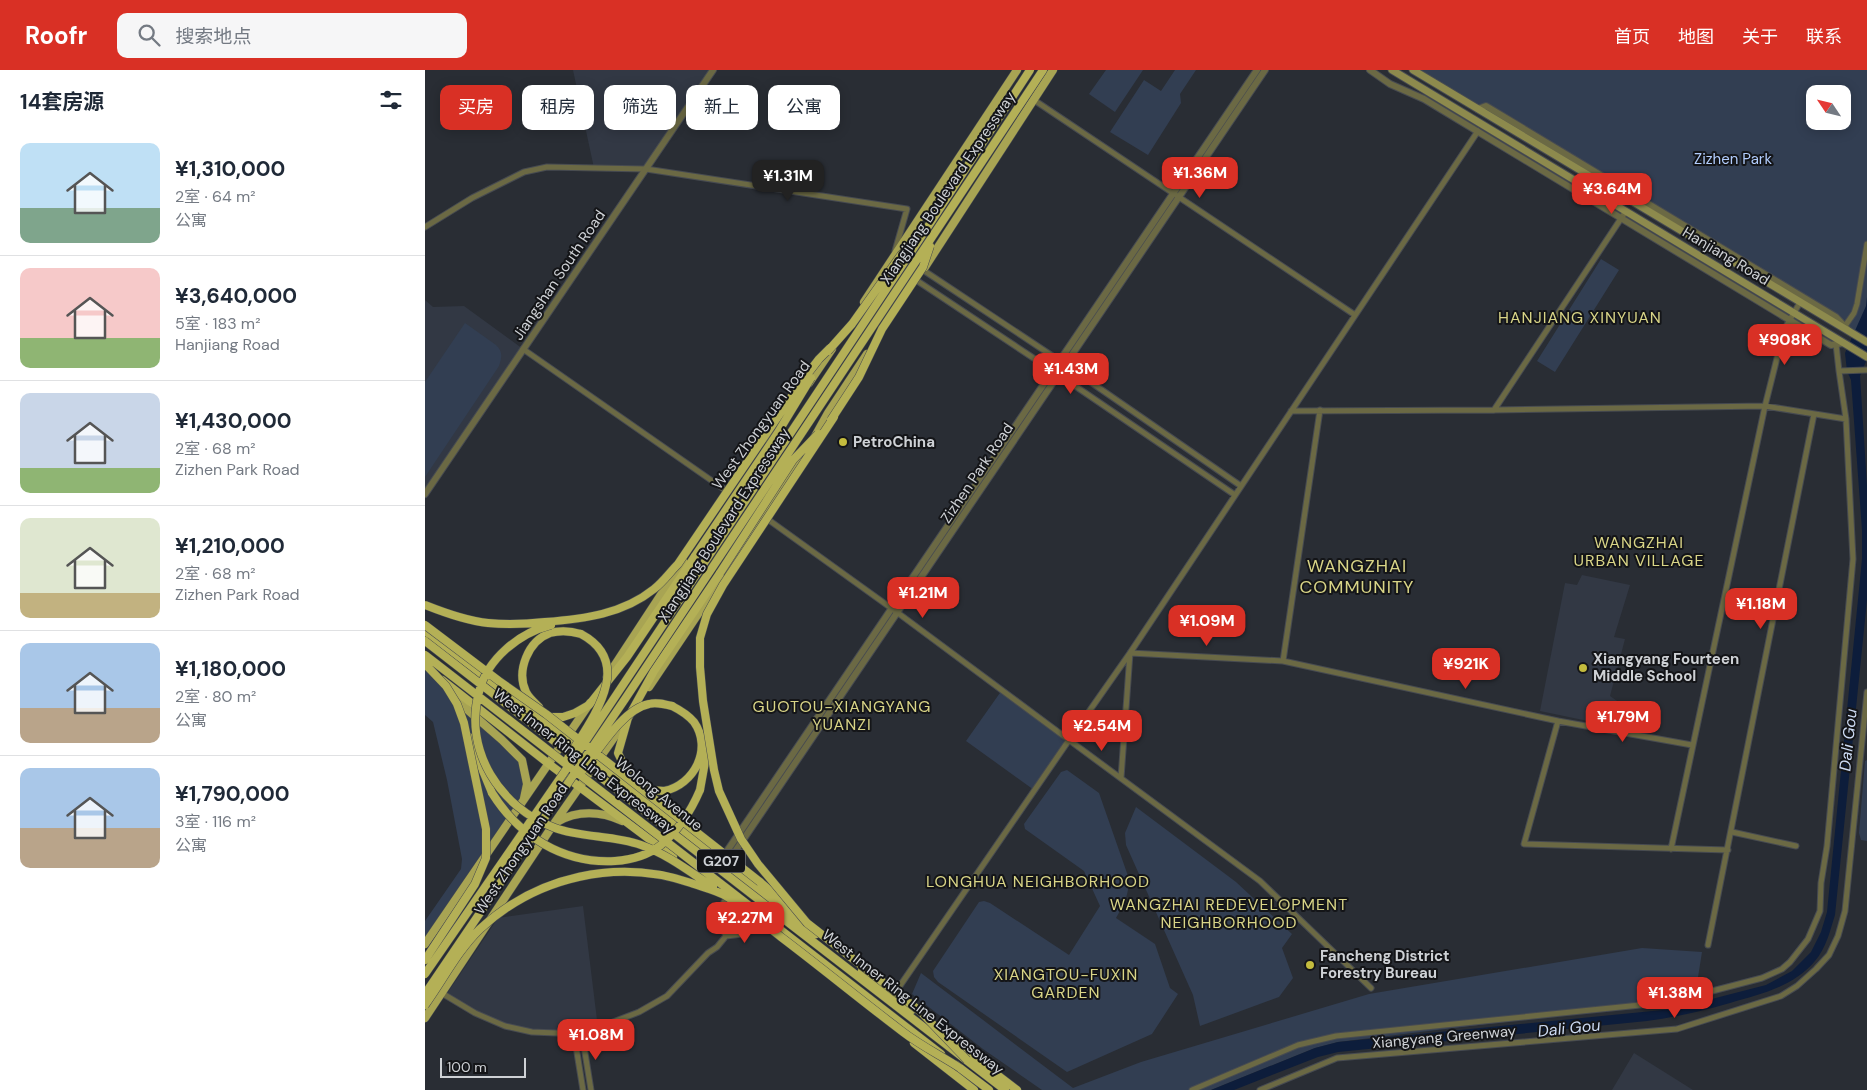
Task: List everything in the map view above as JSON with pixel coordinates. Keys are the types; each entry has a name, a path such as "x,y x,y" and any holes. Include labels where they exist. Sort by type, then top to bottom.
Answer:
{"highway":[{"name":"Xiangjiang Boulevard Expressway","path":"425,974 583,745 1030,70"},
{"name":"Xiangjiang Boulevard Expressway","path":"425,994 625,699 1043,70"},
{"path":"923,233 901,254 852,324 819,359 802,381 693,544 666,577 654,589 615,611 546,626 529,633 509,646 492,665 479,691 475,711 479,748 485,764 495,783 522,810 555,828 619,839 641,845 666,856 903,1032 960,1068"},
{"path":"425,665 446,686 457,704 492,793 503,811 519,826 544,845 571,856 605,862 642,856 660,846 675,831 693,807 700,790 707,751 700,667 700,638 707,614 723,585 859,377 882,329 923,267 935,234"},
{"path":"516,701 547,717 563,717 589,705 627,657 777,434 830,348"},
{"path":"711,853 701,839 630,780 618,753 627,718 654,671 793,460 834,417"},
{"path":"425,605 447,614 487,623 526,624 578,619"},
{"path":"425,625 546,714 760,882 807,923 921,1012 967,1060"},
{"path":"530,822 598,708 607,687 608,671 606,658 591,639 571,631 559,631 548,634 538,640 526,656 522,674 523,684 527,694 546,714"},
{"name":"Wolong Avenue","path":"425,632 597,762 723,863 1017,1090"},
{"name":"West Inner Ring Line Expressway","path":"425,641 1005,1090"},
{"name":"West Inner Ring Line Expressway","path":"425,655 989,1090"},
{"name":"G207","path":"425,665 549,764 974,1090"},
{"path":"703,701 719,791 733,822 741,839 758,864 807,923"},
{"path":"536,828 617,726 637,708 661,703 683,712 693,721 700,737 700,758 696,769 689,778 672,789 664,791 644,787 623,776"},
{"path":"425,960 475,884 486,858 486,829 483,805 464,723"},
{"path":"425,1005 460,953 480,930 501,912 532,893 565,880 622,871 649,873 674,877 725,899"}],"main road":[{"name":"West Zhongyuan Road","path":"425,944 566,740 762,442 786,418 1017,70"},
{"name":"West Zhongyuan Road","path":"425,1018 553,825 803,458 828,413 1053,70"},
{"name":"Hanjiang Road","path":"1391,70 1626,211 1840,344 1867,357"},
{"name":"Hanjiang Road","path":"1413,70 1801,300 1867,342"},
{"path":"434,674 459,704 502,740 522,760 527,784 523,802"},
{"path":"553,825 564,818 586,813 610,816 629,824"}],"street":[{"name":"Jiangshan South Road","path":"425,494 713,70"},
{"name":"Zizhen Park Road","path":"723,863 898,613 1059,375 1063,363 1257,70"},
{"name":"Zizhen Park Road","path":"1176,195 1265,70"},
{"path":"1192,1090 1298,1046 1336,1036 1669,1002 1762,978 1781,969 1790,962 1808,939 1820,911 1821,884 1827,846 1853,559 1840,344 1831,345 1478,131 1424,99 1390,84 1370,70"},
{"path":"1034,100 1355,315"},
{"path":"894,996 1130,653 1478,131"},
{"path":"425,227 472,198 524,172 547,167 646,169 907,209 893,257"},
{"path":"1494,410 1626,211"},
{"path":"1848,329 1857,304 1867,244"},
{"path":"923,270 1063,363 1241,486"},
{"path":"916,280 1235,495"},
{"path":"1671,849 1765,406 1784,330 1801,300"},
{"path":"523,349 729,493"},
{"name":"Zizhen Park Road","path":"723,863 891,608 1053,371 1063,363"},
{"path":"1842,371 1866,370"},
{"path":"1291,411 1765,406 1846,419"},
{"path":"1283,660 1320,410"},
{"path":"1708,945 1814,414"},
{"path":"763,516 898,613 1260,881 1371,988"},
{"path":"1130,653 1283,660 1558,721 1692,744"},
{"path":"1121,778 1130,653"},
{"name":"Xiangyang Greenway","path":"1260,1090 1337,1058 1677,1029 1781,996 1816,969 1829,955 1838,936 1845,911 1867,692"},
{"path":"1558,721 1524,844 1728,850"},
{"path":"1731,832 1796,846"},
{"path":"725,899 720,923 726,936"},
{"path":"425,982 475,1013 505,1026 532,1032 582,1034 639,1012 667,996 726,936 742,934 757,926"},
{"path":"574,1034 583,1090"},
{"path":"582,1034 591,1090"}],"shaded area":[{"path":"573,70 713,70 703,85 686,85 686,110 676,125 676,85 604,85 604,130 672,130 646,169 594,168 586,130 594,130 594,85 576,85"},
{"path":"425,300 433,307 464,306 523,349 425,494"},
{"name":"Xiangyang Fourteen Middle School","path":"1582,575 1630,585 1614,637 1625,639 1610,696 1620,703 1612,726 1540,711 1565,583 1577,585"},
{"path":"583,906 598,1028 582,1034 532,1032 505,1026 446,995 498,918"},
{"path":"1634,1053 1693,1090 1612,1090"}],"green space":[{"path":"1106,70 1143,70 1115,112 1089,94"},
{"path":"1175,70 1196,70 1180,94 1181,103 1148,155 1110,132 1144,80 1161,91"},
{"name":"Zizhen Park","path":"1413,70 1867,70 1867,342"},
{"path":"1601,259 1619,270 1555,372 1537,361"},
{"path":"465,323 496,345 501,352 501,360 499,366 425,477 425,382"},
{"path":"425,666 522,760 526,777 523,802 425,944 425,921 461,869 462,859 447,780 433,722 425,715"},
{"path":"1002,690 1069,740 1034,790 966,741"},
{"path":"1867,760 1867,841 1861,840 1859,833 1865,761"},
{"path":"1067,770 1099,793 1128,876 1126,898 1116,918 1155,944 1170,988 1178,994 1152,1034 1067,1072 938,982 934,977 933,971 979,902 984,901 990,903 1069,955 1100,906 1084,871 1025,829 1024,824 1061,772"},
{"path":"1136,807 1236,882 1292,934 1282,948 1293,978 1279,997 1200,1026 1193,995 1126,845 1125,833"},
{"path":"722,913 730,913 747,925 746,931 737,935 720,923"},
{"path":"1642,948 1702,952 1695,996 1670,1002 1338,1042 1315,1048 1211,1090 1042,1090 983,1049 912,994 921,973 1073,1088 1141,1062 1369,994"}],"water":[{"name":"Dali Gou","path":"1867,297 1867,359 1860,376 1867,486 1867,600 1835,915 1825,945 1815,961 1797,977 1765,993 1689,1014 1647,1021 1338,1052 1318,1057 1234,1090 1211,1090 1315,1048 1338,1042 1673,1009 1766,985 1792,971 1811,952 1821,932 1827,912 1862,559 1862,530 1851,380 1847,371 1845,353 1866,306"}],"place":[{"name":"PetroChina","path":"843,442"},
{"name":"Xiangyang Fourteen Middle School","path":"1583,668"},
{"name":"Fancheng District Forestry Bureau","path":"1310,965"}],"district":[{"name":"HANJIANG XINYUAN","path":"1580,317"},
{"name":"WANGZHAI URBAN VILLAGE","path":"1639,551"},
{"name":"WANGZHAI COMMUNITY","path":"1357,576"},
{"name":"GUOTOU-XIANGYANG YUANZI","path":"842,715"},
{"name":"LONGHUA NEIGHBORHOOD","path":"1038,881"},
{"name":"WANGZHAI REDEVELOPMENT NEIGHBORHOOD","path":"1229,913"},
{"name":"XIANGTOU-FUXIN GARDEN","path":"1066,983"}]}
